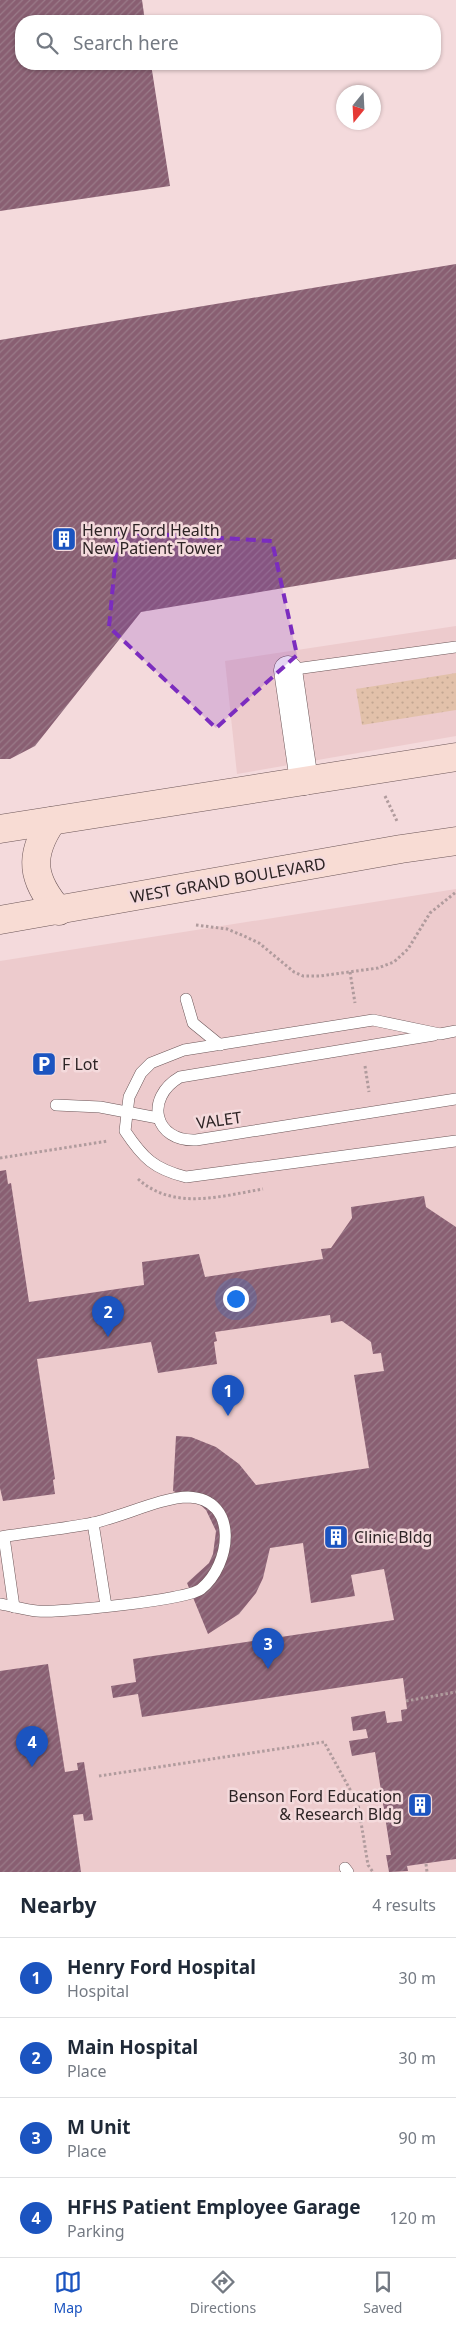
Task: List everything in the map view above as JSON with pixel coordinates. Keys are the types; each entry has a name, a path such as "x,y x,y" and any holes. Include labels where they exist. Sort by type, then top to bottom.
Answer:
{"main road":[{"path":"0,829 456,757"},
{"path":"52,821 39,840 36,859 39,881 47,898 59,911"},
{"name":"WEST GRAND BOULEVARD","path":"0,920 400,849 456,841"}],"street":[{"path":"288,670 304,781"}],"lane":[{"path":"288,670 456,647"},
{"path":"186,998 193,1023 220,1045"},
{"path":"440,1034 373,1020 184,1050 151,1063 141,1073 134,1086 126,1113 125,1131 148,1162 168,1173 186,1176 456,1141"},
{"path":"56,1105 72,1108 88,1106 158,1118 159,1098 172,1082 180,1078 456,1032"},
{"name":"VALET","path":"158,1118 169,1132 187,1140 456,1099"},
{"path":"0,1604 38,1611 168,1600 201,1590 216,1572 223,1553 226,1526 213,1505 190,1497 173,1499 93,1523 2,1537 14,1606"},
{"path":"93,1523 106,1606"}],"path":[{"path":"385,796 400,826"},
{"path":"196,925 227,929 259,943 286,967 303,976 320,976 386,966 402,956 430,913 456,892"},
{"path":"350,972 358,1022"},
{"path":"362,1047 372,1113"},
{"path":"0,1158 112,1141"},
{"path":"406,1701 456,1692"},
{"path":"99,1776 324,1742 358,1804 368,1865 373,1872"},
{"path":"426,1864 427,1872"}],"highlighted area":[{"path":"118,532 272,541 297,655 216,728 109,627"}],"shaded area":[{"path":"456,626 456,736 237,774 225,661"},
{"path":"456,673 456,710 362,725 356,689"},
{"path":"456,889 456,1872 0,1872 0,961"}],"building":[{"path":"0,0 142,0 144,15 15,15 15,70 152,70 170,186 0,211"},
{"path":"456,264 456,559 141,612 35,746 10,759 0,759 0,340"},
{"path":"6,1170 8,1184 11,1183 29,1302 144,1285 142,1262 199,1254 205,1277 323,1259 321,1249 331,1248 352,1218 351,1207 424,1196 426,1207 456,1227 456,1859 407,1866 408,1871 389,1872 386,1855 391,1855 375,1752 352,1756 349,1741 368,1738 366,1729 353,1731 351,1717 385,1711 387,1723 402,1721 401,1710 407,1709 403,1678 142,1717 138,1694 113,1698 111,1686 136,1682 133,1659 394,1620 384,1569 351,1575 355,1596 311,1603 303,1543 270,1548 263,1578 256,1593 239,1614 208,1634 187,1583 209,1563 213,1554 216,1531 206,1510 196,1501 173,1491 176,1436 191,1437 216,1447 239,1464 256,1485 369,1468 354,1375 384,1371 381,1353 373,1354 371,1342 342,1321 331,1323 330,1315 215,1332 217,1341 214,1342 217,1364 158,1373 151,1342 37,1359 55,1479 53,1480 55,1494 3,1501 0,1488 0,1171"},
{"path":"48,1664 65,1772 78,1770 77,1763 84,1762 93,1820 84,1821 83,1814 73,1815 81,1872 0,1872 0,1671"}],"place":[{"name":"Henry Ford Health New Patient Tower","path":"64,539"},
{"name":"F Lot","path":"44,1064"},
{"name":"Main Hospital","path":"108,1337"},
{"name":"Henry Ford Hospital","path":"228,1416"},
{"name":"Clinic Bldg","path":"336,1537"},
{"name":"M Unit","path":"268,1669"},
{"name":"HFHS Patient Employee Garage","path":"32,1767"},
{"name":"Benson Ford Education & Research Bldg","path":"420,1805"}]}
